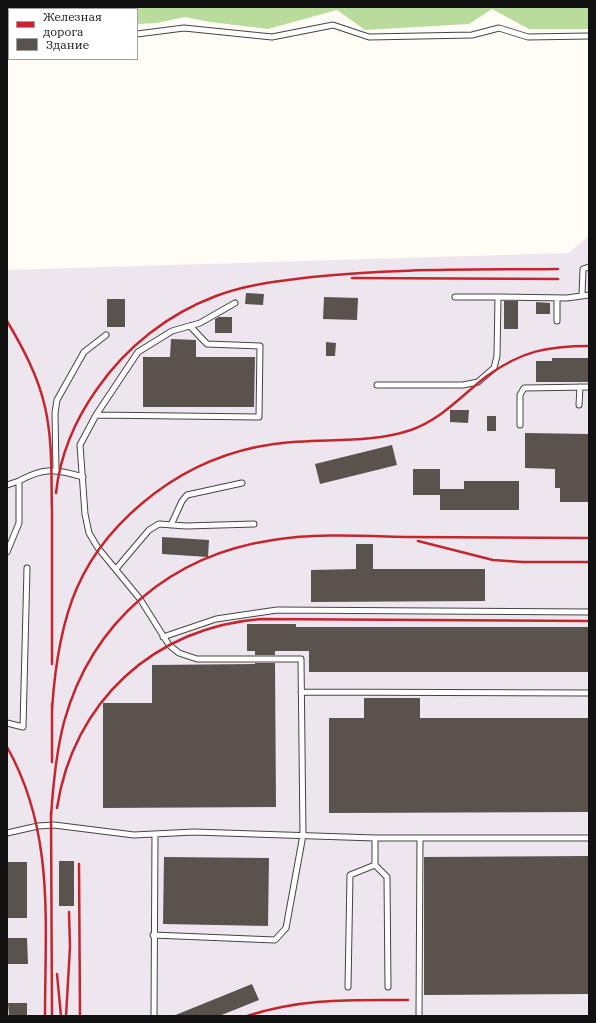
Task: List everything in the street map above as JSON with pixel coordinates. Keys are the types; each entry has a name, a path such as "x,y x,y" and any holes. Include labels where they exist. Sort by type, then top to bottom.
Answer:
{"lane":[{"path":"138,34 184,28 272,37 333,25 369,36 472,35 499,28 528,37 589,36"},
{"path":"582,296 583,269 589,267"},
{"path":"455,297 557,298 589,296"},
{"path":"377,385 463,385 478,382 494,368 497,356 498,298"},
{"path":"557,298 557,321"},
{"path":"154,935 276,940 286,928 303,834 301,659 191,658 179,653 163,637 140,599 98,548 89,533 85,514 80,445 96,415 138,352 172,331 200,322 235,303"},
{"path":"96,415 259,417 260,346 207,344 190,326"},
{"path":"56,470 55,413 57,400 84,352 106,335"},
{"path":"579,405 580,387"},
{"path":"520,425 520,395 524,388 589,387"},
{"path":"8,483 19,481 35,472 56,470 83,477"},
{"path":"7,552 10,535 19,523 19,481"},
{"path":"171,525 182,501 187,496 242,483"},
{"path":"116,570 149,530 159,524 254,524"},
{"path":"7,723 23,727 27,568"},
{"path":"163,637 216,619 277,610 589,612"},
{"path":"301,692 589,693"},
{"path":"7,833 38,826 54,825 118,835 194,832 303,834 375,838 589,838"},
{"path":"154,1016 155,834"},
{"path":"375,838 375,865 387,877 388,988"},
{"path":"419,1016 420,838"},
{"path":"348,988 350,875 375,865"}],"shaded area":[{"path":"589,236 589,1016 7,1016 7,270 568,253"}],"green space":[{"path":"7,7 589,7 589,29 529,29 492,9 469,24 365,30 337,10 268,29 210,22 185,17 157,23 138,24 138,8 8,8 7,12"}],"building":[{"path":"246,293 264,294 263,305 245,304"},
{"path":"324,297 358,298 357,320 323,319"},
{"path":"107,299 125,299 125,327 107,327"},
{"path":"504,301 518,301 518,329 504,329"},
{"path":"536,302 550,303 550,314 536,314"},
{"path":"219,317 232,317 232,333 215,333 215,319"},
{"path":"171,339 196,340 196,357 255,357 254,407 143,407 143,357 170,357"},
{"path":"326,342 336,343 335,356 326,356"},
{"path":"552,358 589,358 589,382 536,382 536,361 552,361"},
{"path":"450,410 469,410 468,423 450,422"},
{"path":"487,416 496,416 496,431 487,431"},
{"path":"525,433 589,434 589,502 560,502 560,488 555,488 555,469 525,468"},
{"path":"392,445 397,465 320,484 315,464"},
{"path":"413,469 440,469 440,489 464,489 464,481 519,481 519,510 440,510 440,495 413,495"},
{"path":"162,537 209,540 208,557 162,554"},
{"path":"356,544 373,544 373,569 485,569 485,601 311,602 311,570 356,569"},
{"path":"247,624 296,624 296,627 589,627 589,672 309,672 309,651 275,651 275,655 255,655 255,651 247,651"},
{"path":"275,663 276,807 103,808 103,703 152,703 152,665"},
{"path":"364,698 420,698 420,718 589,718 589,812 329,813 329,718 364,718"},
{"path":"589,856 589,994 424,995 424,857"},
{"path":"164,857 269,858 268,926 163,924"},
{"path":"59,861 74,861 74,906 59,906"},
{"path":"7,862 27,862 27,918 7,918"},
{"path":"7,938 27,938 28,964 8,964"},
{"path":"252,984 259,1000 219,1016 173,1016"},
{"path":"8,1003 27,1003 27,1016 9,1016"}],"railway":[{"path":"56,493 61,465 75,426 89,401 108,374 121,359 149,334 165,322 198,303 228,292 264,284 343,274 404,271 558,269"},
{"path":"352,278 558,279"},
{"path":"7,321 34,373 48,420 51,460 52,513 52,664"},
{"path":"52,710 55,676 67,615 77,588 90,562 107,538 129,515 169,483 197,467 242,450 291,442 377,438 411,430 432,420 487,376 512,361 547,349 589,346"},
{"path":"51,817 55,769 64,722 77,686 94,653 116,624 141,599 169,578 201,561 236,548 273,540 306,536 589,538"},
{"path":"418,541 493,560 522,562 589,562"},
{"path":"57,808 66,770 81,735 100,704 125,677 154,654 186,637 222,625 261,619 589,621"},
{"path":"52,704 52,762"},
{"path":"7,747 22,779 33,812 40,845 46,912 45,1016"},
{"path":"51,812 52,1016"},
{"path":"79,864 80,1016"},
{"path":"66,1016 70,947 69,912"},
{"path":"57,974 61,1016"},
{"path":"247,1016 288,1006 327,1001 408,1000"}]}
